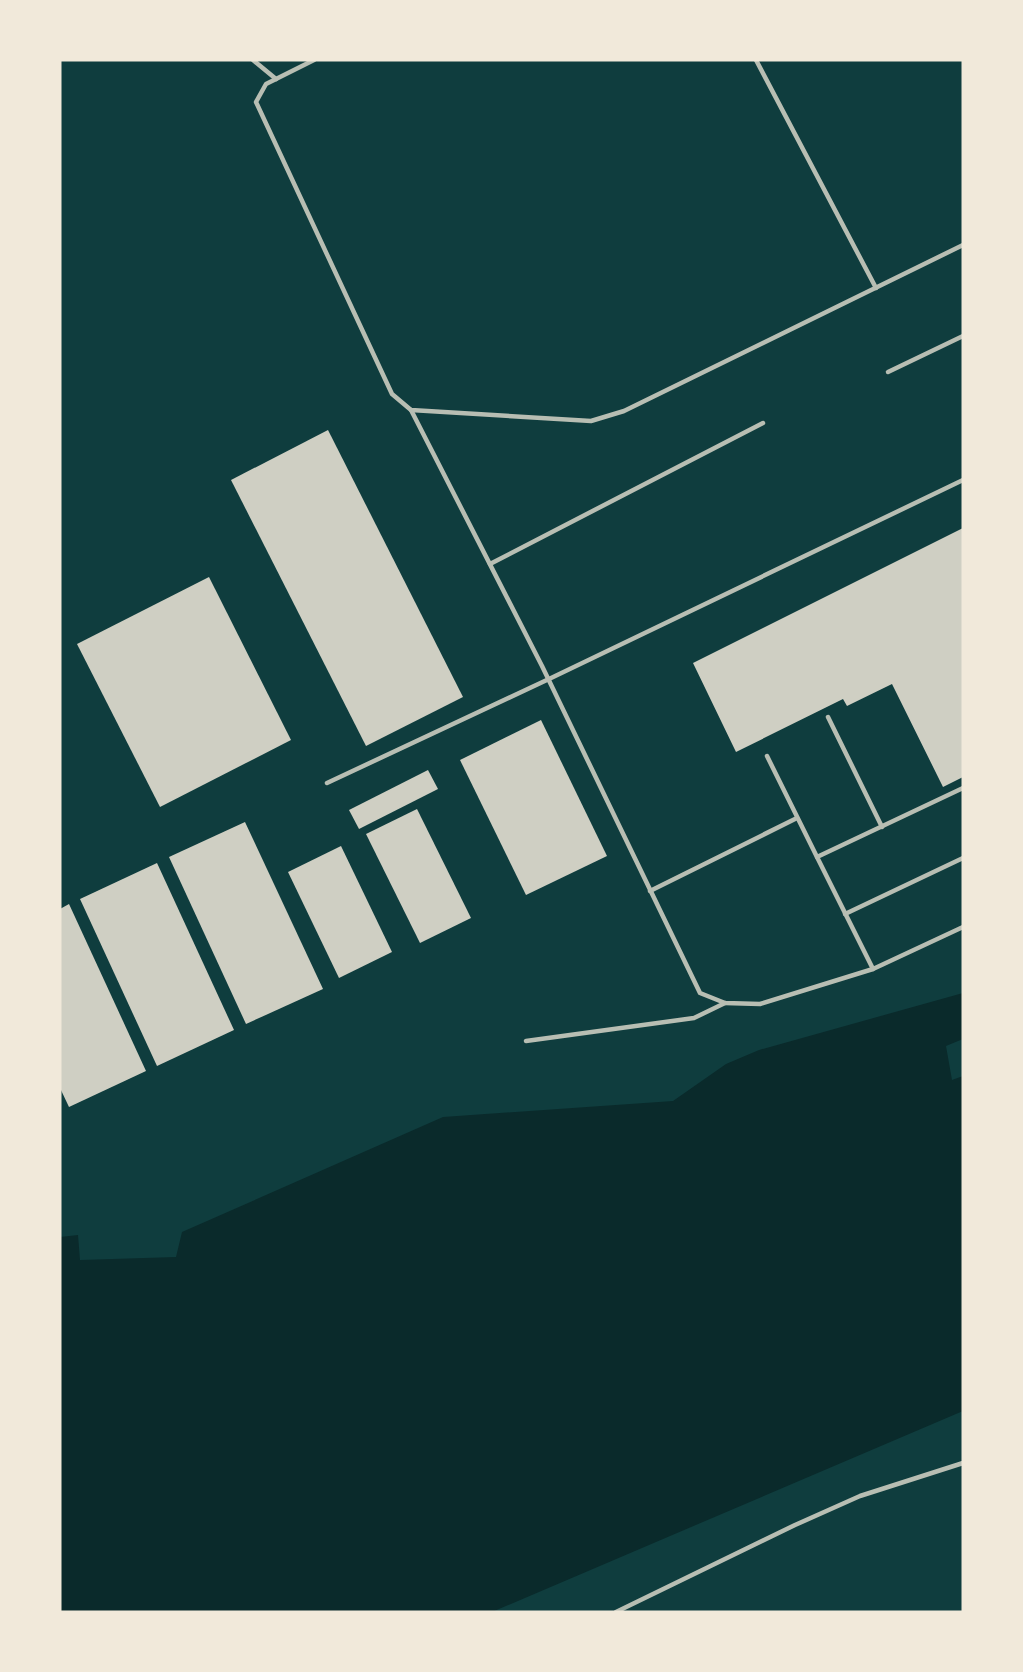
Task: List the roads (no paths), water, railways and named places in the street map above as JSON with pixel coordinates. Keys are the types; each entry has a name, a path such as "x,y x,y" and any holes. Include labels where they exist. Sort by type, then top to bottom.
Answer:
{"lane":[{"path":"253,60 276,79"},
{"path":"314,60 266,84 256,102 392,394 411,410 549,679 700,993 725,1004 760,1004 873,969 963,927"},
{"path":"756,60 876,288"},
{"path":"411,410 591,421 624,411 963,245"},
{"path":"888,372 963,336"},
{"path":"490,564 763,423"},
{"path":"327,783 963,480"},
{"path":"828,717 882,827"},
{"path":"767,756 873,969"},
{"path":"817,857 962,791"},
{"path":"650,891 798,818"},
{"path":"845,914 963,858"},
{"path":"526,1041 694,1018 725,1004"},
{"path":"615,1612 860,1496 963,1463"}],"water":[{"path":"963,993 963,1039 946,1046 952,1080 963,1076 963,1411 492,1612 60,1612 60,1237 78,1235 80,1260 176,1257 182,1232 443,1117 673,1101 726,1064 759,1050"}]}
